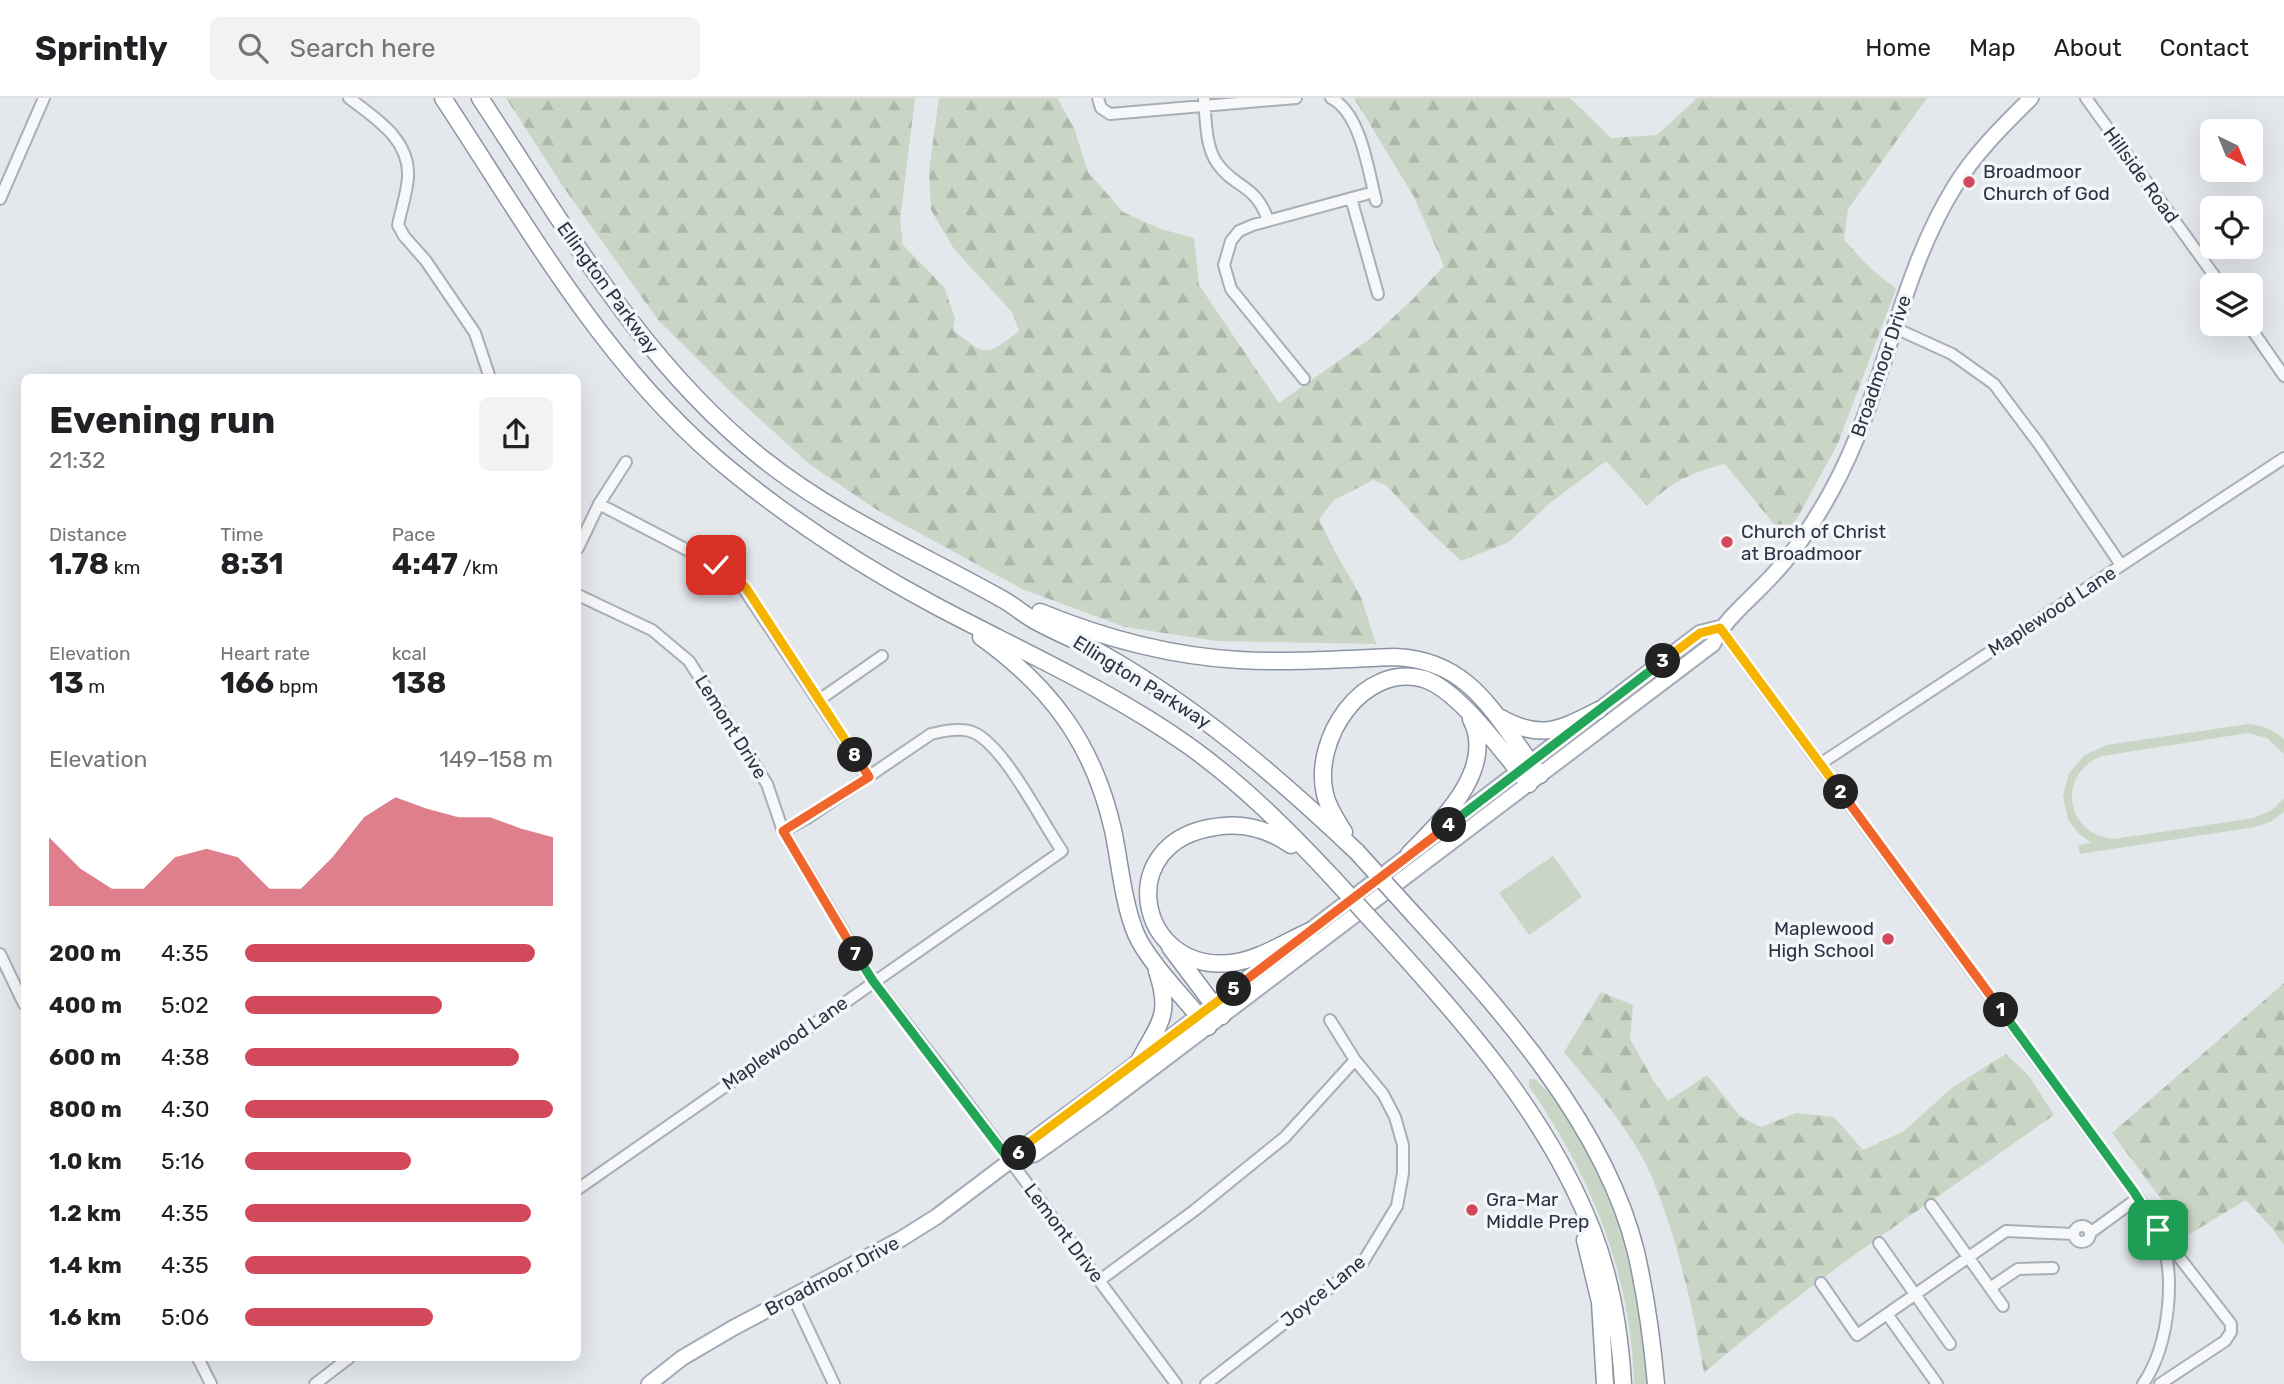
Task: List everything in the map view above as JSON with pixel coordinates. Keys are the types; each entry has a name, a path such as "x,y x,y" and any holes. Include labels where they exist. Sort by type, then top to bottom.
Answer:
{"highway":[{"name":"Ellington Parkway","path":"443,98 605,341 671,416 733,472 849,555 936,605 1070,673 1187,745 1241,787 1332,877 1478,1041 1514,1087 1556,1154 1596,1242 1613,1313 1623,1384"},
{"name":"Ellington Parkway","path":"482,101 566,232 625,317 689,390 763,459 803,488 898,546 1004,600 1032,619 1108,658 1202,717 1267,770 1357,852 1516,1033 1577,1117 1624,1215 1636,1252 1648,1312 1656,1384"},
{"path":"1004,600 1105,636 1181,653 1237,660 1395,657 1435,663 1459,676 1478,693 1496,715 1529,773"},
{"path":"936,605 1002,652 1027,674 1074,730 1089,757 1103,793 1136,932 1154,962 1164,994 1164,1008 1158,1030 1139,1061"},
{"path":"1357,852 1337,821 1325,793 1324,765 1337,723 1367,690 1387,681 1412,677 1444,689 1529,773"},
{"path":"1496,715 1526,730 1550,731 1562,729 1599,710"},
{"path":"1409,855 1459,798 1470,778 1476,751 1474,724 1469,713"},
{"path":"1210,1016 1161,934 1150,910 1148,896 1152,869 1167,847 1200,830 1237,825 1268,831 1281,838 1332,877"},
{"path":"1161,934 1177,950 1196,960 1222,964 1245,960 1310,930"},
{"path":"1154,962 1210,1016"},
{"path":"1556,1154 1583,1232 1600,1302 1605,1384"}],"main road":[{"name":"Broadmoor Drive","path":"649,1384 682,1358 901,1239 967,1196 1027,1144 1139,1061 1210,1016 1310,930 1409,855 1713,644 1720,628 1773,576 1812,525 1851,451 1923,249 1955,186 1979,153 2031,98"},
{"name":"Broadmoor Drive","path":"1010,1161 1035,1154 1210,1016 1529,773 1599,710 1700,633 1720,628"}],"street":[{"path":"0,199 44,98"},
{"path":"349,98 388,128 397,139 405,156 408,176 398,225 475,333 489,374"},
{"path":"1098,98 1101,108 1110,114 1205,102 1296,98"},
{"path":"1304,379 1231,289 1224,265 1231,241 1239,231 1268,220 1351,198 1375,197 1352,119 1342,105 1331,98"},
{"name":"Hillside Road","path":"2086,98 2212,273"},
{"path":"1205,102 1210,146 1217,162 1224,171 1256,195 1268,220"},
{"path":"1351,198 1378,294"},
{"path":"1895,328 1952,354 1994,384 2039,444 2121,565"},
{"path":"2256,336 2284,376"},
{"name":"Maplewood Lane","path":"1820,764 2284,458"},
{"path":"581,542 599,504 626,462"},
{"path":"599,504 716,565 738,580 869,777 783,831"},
{"name":"Lemont Drive","path":"581,596 652,630 689,661 767,784 783,831 873,981 1176,1384"},
{"path":"1720,628 2136,1195 2158,1230 2231,1324 2231,1332 2225,1342 2160,1384"},
{"path":"819,700 882,656"},
{"name":"Maplewood Lane","path":"581,1187 1062,851 999,752 991,743 970,730 947,730 931,734 869,777"},
{"path":"0,954 21,998"},
{"name":"Joyce Lane","path":"1206,1384 1363,1262 1397,1206 1403,1145 1395,1117 1384,1094 1356,1060 1330,1020"},
{"path":"1100,1280 1195,1210 1284,1137 1356,1060"},
{"path":"1821,1283 1857,1335 2006,1231 2074,1234 2080,1226 2089,1230 2136,1195"},
{"path":"1931,1205 2003,1306"},
{"path":"2143,1384 2159,1351 2168,1309 2168,1278 2158,1230"},
{"path":"1879,1243 1950,1344"},
{"path":"1990,1288 2018,1269 2053,1268"},
{"path":"793,1297 834,1384"},
{"path":"1887,1314 1937,1384"},
{"path":"200,1361 211,1384"},
{"path":"315,1384 345,1361"}],"green space":[{"path":"506,98 915,98 900,220 903,245 944,287 955,318 953,330 973,345 986,350 999,346 1019,331 1012,312 954,249 931,210 929,171 939,98 1057,98 1074,128 1088,172 1123,212 1161,229 1194,238 1199,285 1279,403 1371,338 1444,266 1414,197 1354,98 1570,98 1611,138 1657,135 1697,98 1927,98 1848,209 1844,240 1871,269 1896,289 1838,443 1786,539 1725,464 1683,479 1664,490 1647,506 1606,461 1550,503 1509,542 1461,561 1386,485 1373,480 1334,500 1319,519 1361,597 1376,644 1216,641 1125,627 1022,589 877,510 809,464 658,320 562,185"},
{"path":"2248,724 2267,728 2284,739 2284,754 2267,738 2248,733 2102,756 2087,765 2078,776 2072,803 2077,816 2085,827 2098,835 2114,839 2254,818 2272,810 2284,798 2284,812 2270,822 2255,827 2080,854 2078,845 2091,843 2078,833 2068,820 2063,796 2069,773 2085,755 2107,745"},
{"path":"1553,856 1582,897 1529,935 1499,893"},
{"path":"2284,983 2284,1245 2246,1200 2188,1235 2112,1133"},
{"path":"1601,992 1633,1005 1630,1039 1668,1101 1707,1075 1741,1117 1761,1127 1796,1113 1834,1117 1863,1150 1904,1131 1953,1087 2006,1054 2029,1076 2054,1115 1788,1304 1704,1373 1683,1272 1651,1175 1623,1126 1564,1052"},
{"path":"1529,1079 1535,1079 1557,1102 1585,1149 1610,1204 1637,1289 1649,1384 1634,1384 1625,1303 1604,1227 1571,1155 1529,1086"}],"place":[{"name":"Broadmoor Church of God","path":"1969,182"},
{"name":"Church of Christ at Broadmoor","path":"1727,542"},
{"name":"Maplewood High School","path":"1888,939"},
{"name":"Gra-Mar Middle Prep","path":"1472,1210"}],"route":[{"path":"716,565 746,588 869,777 783,831 873,981 1010,1161 1027,1144 1700,633 1720,628 2134,1192 2158,1230"}]}
